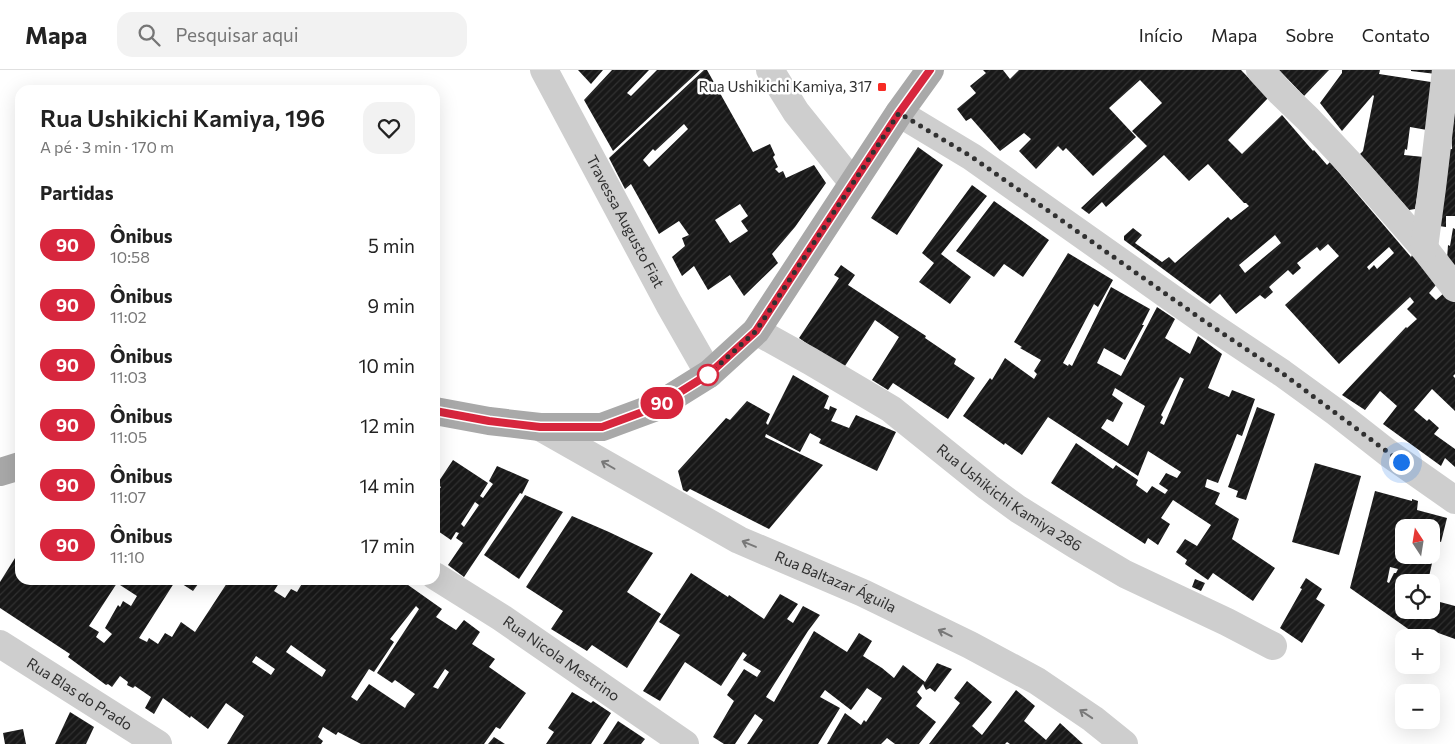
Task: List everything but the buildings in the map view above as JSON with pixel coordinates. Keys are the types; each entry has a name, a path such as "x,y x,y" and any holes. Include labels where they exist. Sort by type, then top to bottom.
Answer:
{"main road":[{"path":"440,412 489,421 540,427 602,427 656,407 709,374 756,331 899,113 930,70"},
{"path":"0,472 15,468"}],"street":[{"name":"Travessa Augusto Fiat","path":"544,70 664,295 709,374"},
{"path":"770,70 796,112 853,183"},
{"path":"1260,70 1355,169 1424,248 1455,288"},
{"path":"1424,248 1446,70"},
{"path":"899,113 972,157 1207,323 1282,373 1388,453 1455,500"},
{"name":"Rua Ushikichi Kamiya 286","path":"756,331 891,409 988,487 1076,545 1125,574 1273,646"},
{"name":"Rua Baltazar Águila","path":"540,427 739,540 863,593 970,645 1037,681 1094,719 1124,744"},
{"name":"Rua Nicola Mestrino","path":"440,579 502,618 685,744"},
{"name":"Rua Blas do Prado","path":"0,644 158,744"}],"bus line":[{"name":"90","path":"440,412 489,421 540,427 602,427 656,407 709,374 756,331 899,113 930,70"}],"place":[{"name":"Rua Ushikichi Kamiya, 317","path":"882,87"}],"route":[{"path":"708,375 756,331 899,113 972,157 1207,323 1282,373 1401,462"}]}
